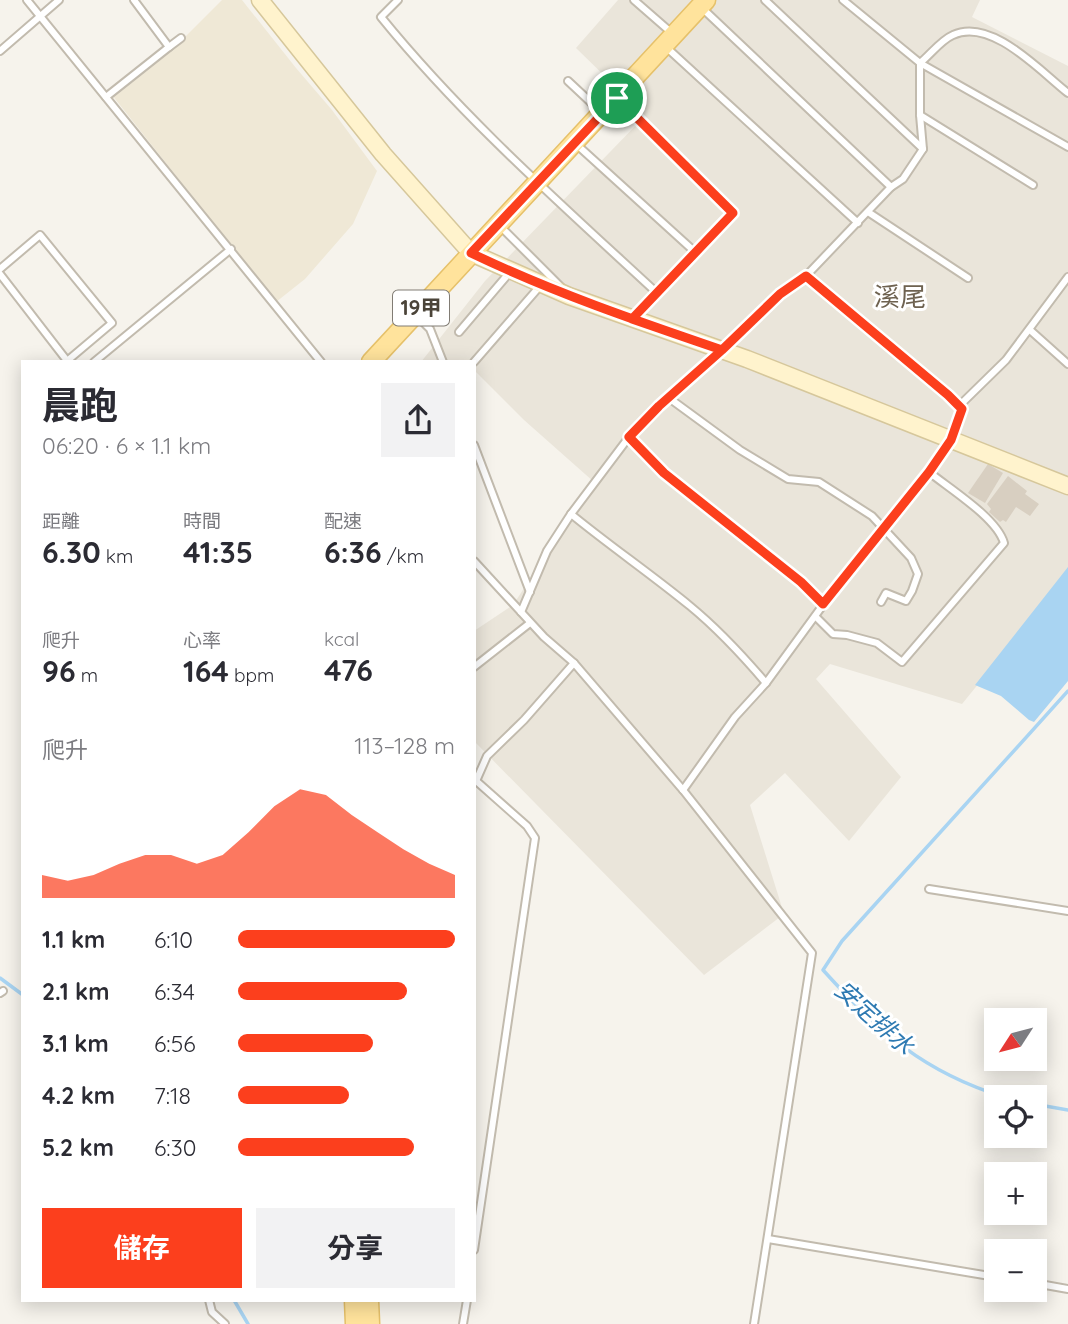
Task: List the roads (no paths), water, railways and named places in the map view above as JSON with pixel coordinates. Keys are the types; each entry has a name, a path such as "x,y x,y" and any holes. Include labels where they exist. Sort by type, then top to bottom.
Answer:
{"main road":[{"name":"19甲","path":"373,360 576,144 703,3"},
{"path":"355,1302 355,1324"},
{"path":"369,1302 370,1324"}],"street":[{"path":"260,0 383,154 471,253 569,296 722,350 1068,486"}],"lane":[{"path":"27,0 319,360"},
{"path":"0,51 59,0"},
{"path":"134,0 169,47"},
{"path":"398,0 381,17 405,46 538,184 657,293"},
{"path":"634,0 669,41 858,223"},
{"path":"765,0 923,149"},
{"path":"843,0 920,63 1068,147"},
{"path":"703,3 891,187"},
{"path":"521,612 547,551 571,514 629,437 780,294 806,276 891,187 903,178 923,149 919,115 920,63 952,35 975,30 1000,39 1068,93"},
{"path":"106,97 181,38"},
{"path":"568,81 603,114"},
{"path":"617,98 733,213 632,319"},
{"path":"919,115 1033,185"},
{"path":"576,144 695,252"},
{"path":"868,212 968,278"},
{"path":"499,225 569,296"},
{"path":"0,269 40,234 112,323 70,360"},
{"path":"96,360 231,248"},
{"path":"459,332 511,270"},
{"path":"0,274 66,360"},
{"path":"683,790 735,717 766,683 823,604 929,472 951,440 962,409 806,276"},
{"path":"960,405 1006,360 1068,277"},
{"path":"476,360 542,284"},
{"path":"415,314 430,329 442,360"},
{"path":"1030,330 1068,364"},
{"path":"669,398 740,450 788,479 819,482 872,516 884,527 911,558 918,574 906,601 886,593 881,602"},
{"path":"629,437 664,473 801,582 823,604"},
{"path":"476,450 530,592"},
{"path":"816,617 832,635 847,635 877,643 902,662 1004,543 1001,533 992,524 929,472"},
{"path":"571,514 691,607 766,683"},
{"path":"476,563 530,623 574,663 683,790 812,953 754,1324"},
{"path":"476,665 530,623"},
{"path":"476,778 488,756 574,663"},
{"path":"476,781 527,826 535,838 476,1237"},
{"path":"929,889 1068,911"},
{"path":"768,1239 984,1275"},
{"path":"1047,1285 1068,1289"},
{"path":"210,1302 212,1312 225,1324"},
{"path":"463,1324 467,1302"}],"water":[{"path":"1068,567 1068,681 1034,722 1001,696 975,685"}],"waterway":[{"path":"984,1090 949,1075 904,1047 864,1012 823,970 842,941 1068,691"},
{"path":"0,978 21,994"},
{"name":"安定排水","path":"1047,1106 1068,1110"},
{"path":"235,1302 248,1324"}],"district":[{"name":"溪尾","path":"900,297"}]}
